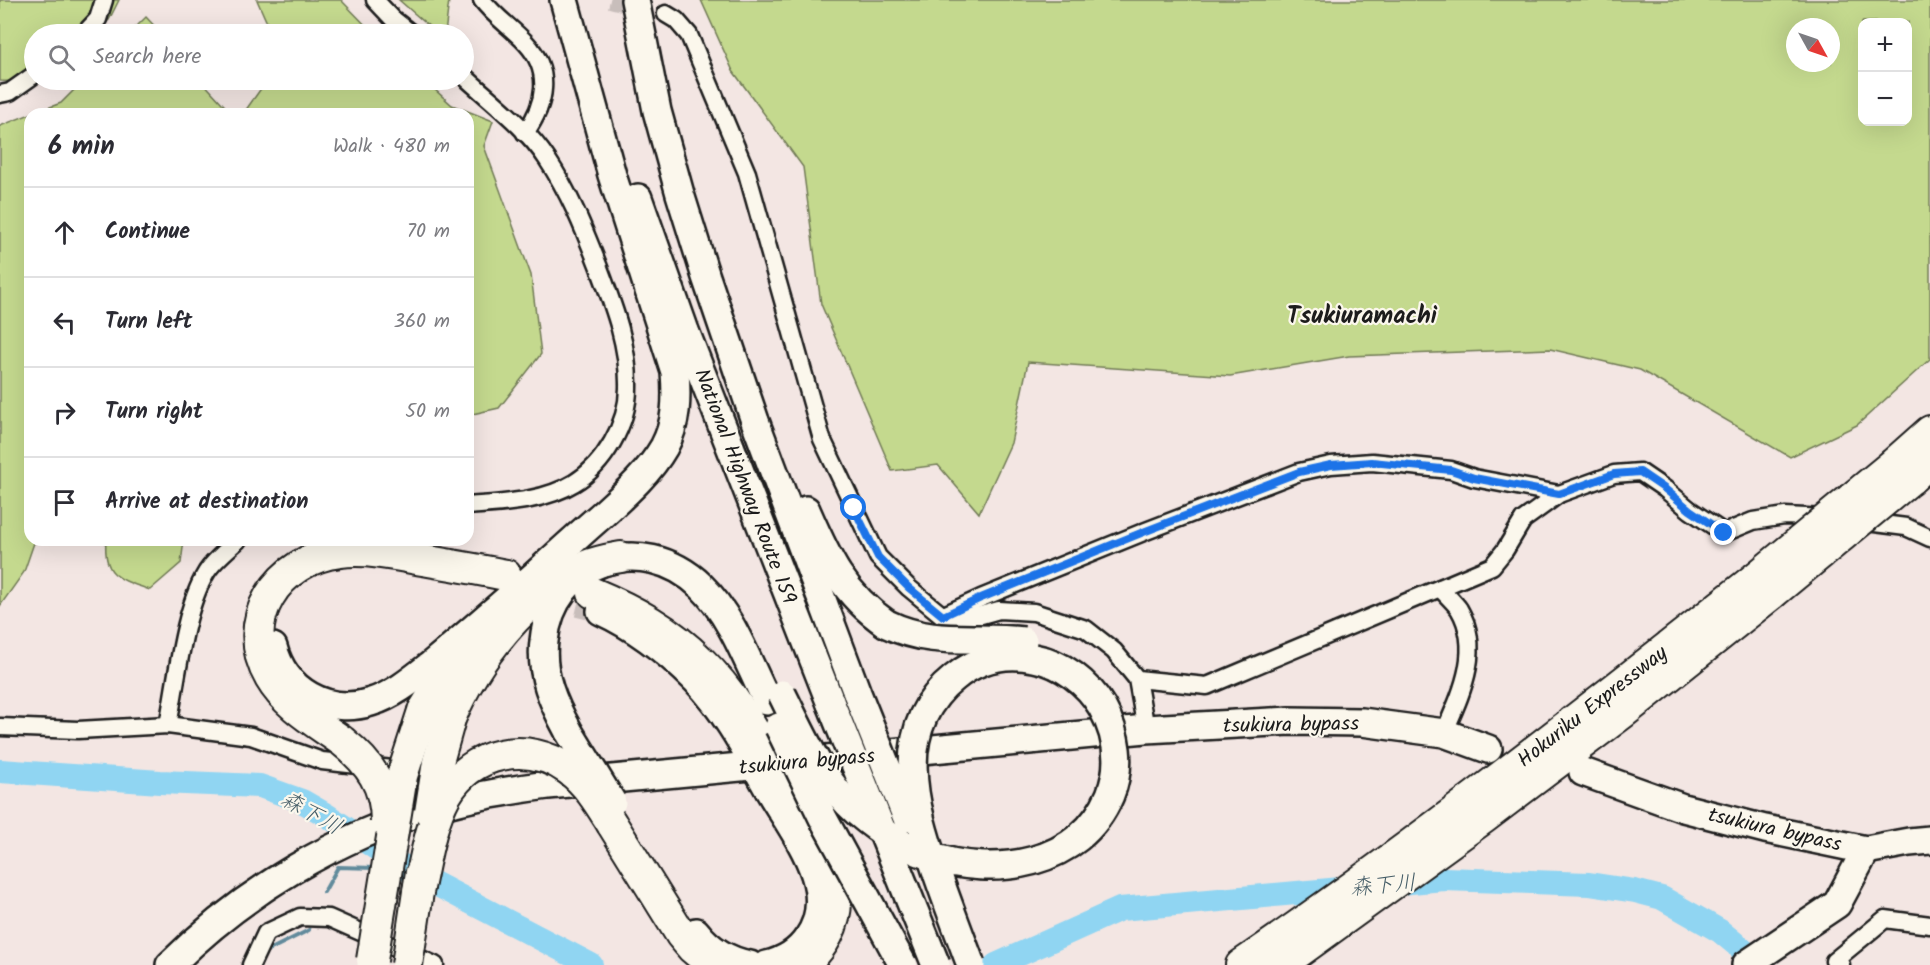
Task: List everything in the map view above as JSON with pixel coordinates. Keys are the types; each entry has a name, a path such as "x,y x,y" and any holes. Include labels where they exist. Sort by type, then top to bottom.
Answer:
{"highway":[{"path":"564,0 612,175 675,372 677,404 675,418 664,447 642,476 504,586 419,674 386,697 355,706 340,706 312,698 298,689 277,662 273,639 275,615 284,598 296,585 310,574 325,567 356,563 377,564 504,586 556,566 588,548 621,539 655,542 687,554 712,573 732,599 774,698 812,779 841,816 876,844 914,865 934,872 976,880 1023,878 1063,865 1096,841 1110,825 1123,800 1131,774 1132,757 1130,738 1118,703 1095,673 1064,652 1046,645 1010,639 947,640 899,630 870,612 855,598 833,567 706,277"},
{"name":"National Highway Route 159","path":"575,0 627,167 686,331 831,704 936,965"},
{"name":"National Highway Route 159","path":"635,0 657,111 680,194 755,421 857,693 964,965"},
{"name":"Hokuriku Expressway","path":"1258,962 1478,809 1623,713 1764,586 1911,468 1930,431"},
{"path":"382,888 386,829 384,799 373,772 355,751 287,699 270,678 264,666 258,639 262,611 267,598 287,574 311,558 357,551 401,556 504,586"},
{"path":"371,962 402,776 437,715 504,632 539,597 570,574 603,560 638,556 655,559 672,566 702,587 729,624 820,768 844,799 858,813 891,837 927,855 937,857 947,860 984,866 1021,864 1040,860 1073,842 1098,817 1113,788 1117,757 1112,727 1098,699 1079,680 1058,666 1042,659 1007,655 975,664 960,672 946,684 926,712 914,744 912,762 915,799 925,839 929,849 932,859 935,868 971,965"},
{"path":"621,557 603,562 586,571 572,582 552,608 547,624 543,657 545,676 551,695 569,732 681,935 712,965"},
{"path":"466,647 511,604 556,566"},
{"path":"407,965 438,762 437,715 442,678 466,647 504,586"},
{"path":"591,599 635,612 673,636 703,663 733,700 810,860 820,899 820,913 816,926 801,948 790,957 767,965"},
{"path":"774,698 810,793 903,965"},
{"name":"tsukiura bypass","path":"170,965 229,913 277,879 321,853 366,832 410,816 493,793 548,785 1146,729 1290,721 1362,722 1444,734 1488,749"},
{"path":"418,892 434,826 446,796 465,772 489,758 516,752 530,753 557,762 580,779 618,823 698,935 719,953 750,965"},
{"path":"764,765 823,853 834,885 835,907 831,927 819,950 802,965"},
{"name":"tsukiura bypass","path":"1583,772 1683,808 1765,829 1866,850"},
{"path":"1746,965 1837,904 1866,850 1930,840"}],"street":[{"path":"93,24 98,19 104,0"},
{"path":"375,0 399,24"},
{"path":"482,0 504,24 524,41 537,57 541,67 544,93 540,108 525,133"},
{"path":"666,14 676,20 689,35 747,173 822,439 878,557 909,588 943,616 974,617 999,610 1034,612 1086,629 1114,651 1137,679 1146,729"},
{"path":"0,94 10,92 24,82"},
{"path":"474,85 525,133 547,158 579,215 616,314 626,354 628,390 622,421 611,445 593,468 573,484 536,498 512,503 474,506"},
{"path":"943,616 981,598 1146,531 1299,472 1331,465 1372,462 1451,470 1474,478 1559,494"},
{"path":"1137,679 1207,686 1492,566 1505,550 1523,520 1559,494 1614,474 1640,472 1724,533 1754,521 1785,516 1844,519 1906,527 1930,538"},
{"path":"168,725 195,595 206,572 232,546"},
{"path":"1440,588 1459,609 1470,635 1469,667 1459,699 1444,734"},
{"path":"0,727 78,730 168,725 251,736 322,761 401,770 415,776 426,786 436,807"},
{"path":"251,965 266,933 300,917 329,918 435,965"},
{"path":"1840,965 1834,961 1885,919 1930,925"}],"green space":[{"path":"0,0 119,0 109,20 104,24 24,24 24,82 0,81"},
{"path":"257,0 341,0 364,24 268,24"},
{"path":"399,0 449,0 446,24 427,24"},
{"path":"701,0 1930,0 1930,359 1857,425 1790,457 1640,370 1550,349 1349,356 1230,376 1028,362 1011,443 979,513 938,465 892,471 821,304 803,167 733,71"},
{"path":"146,17 153,24 139,24"},
{"path":"74,90 210,90 227,108 47,108 61,103"},
{"path":"260,90 435,90 452,105 460,108 247,108"},
{"path":"474,114 493,121 484,146 531,275 541,354 499,408 474,414"},
{"path":"24,116 24,546 33,546 24,572 0,606 0,126"},
{"path":"106,546 183,546 181,563 150,590 116,575 107,562"}],"waterway":[{"name":"森下川","path":"0,771 260,786 302,801 407,869 591,965"},
{"path":"324,892 338,867 375,868"},
{"name":"森下川","path":"1390,884 1443,879 1589,884 1635,891 1662,898 1720,931 1761,965"},
{"name":"森下川","path":"996,965 1120,909 1352,888"},
{"path":"263,953 309,930"}],"tunnel":[{"path":"610,0 666,14"},
{"path":"538,594 589,606"}],"district":[{"name":"Tsukiuramachi","path":"1362,315"}],"route":[{"path":"854,508 878,557 909,588 943,616 981,598 1146,531 1299,472 1331,465 1372,462 1451,470 1474,478 1559,494 1614,474 1640,472 1724,533"}]}
